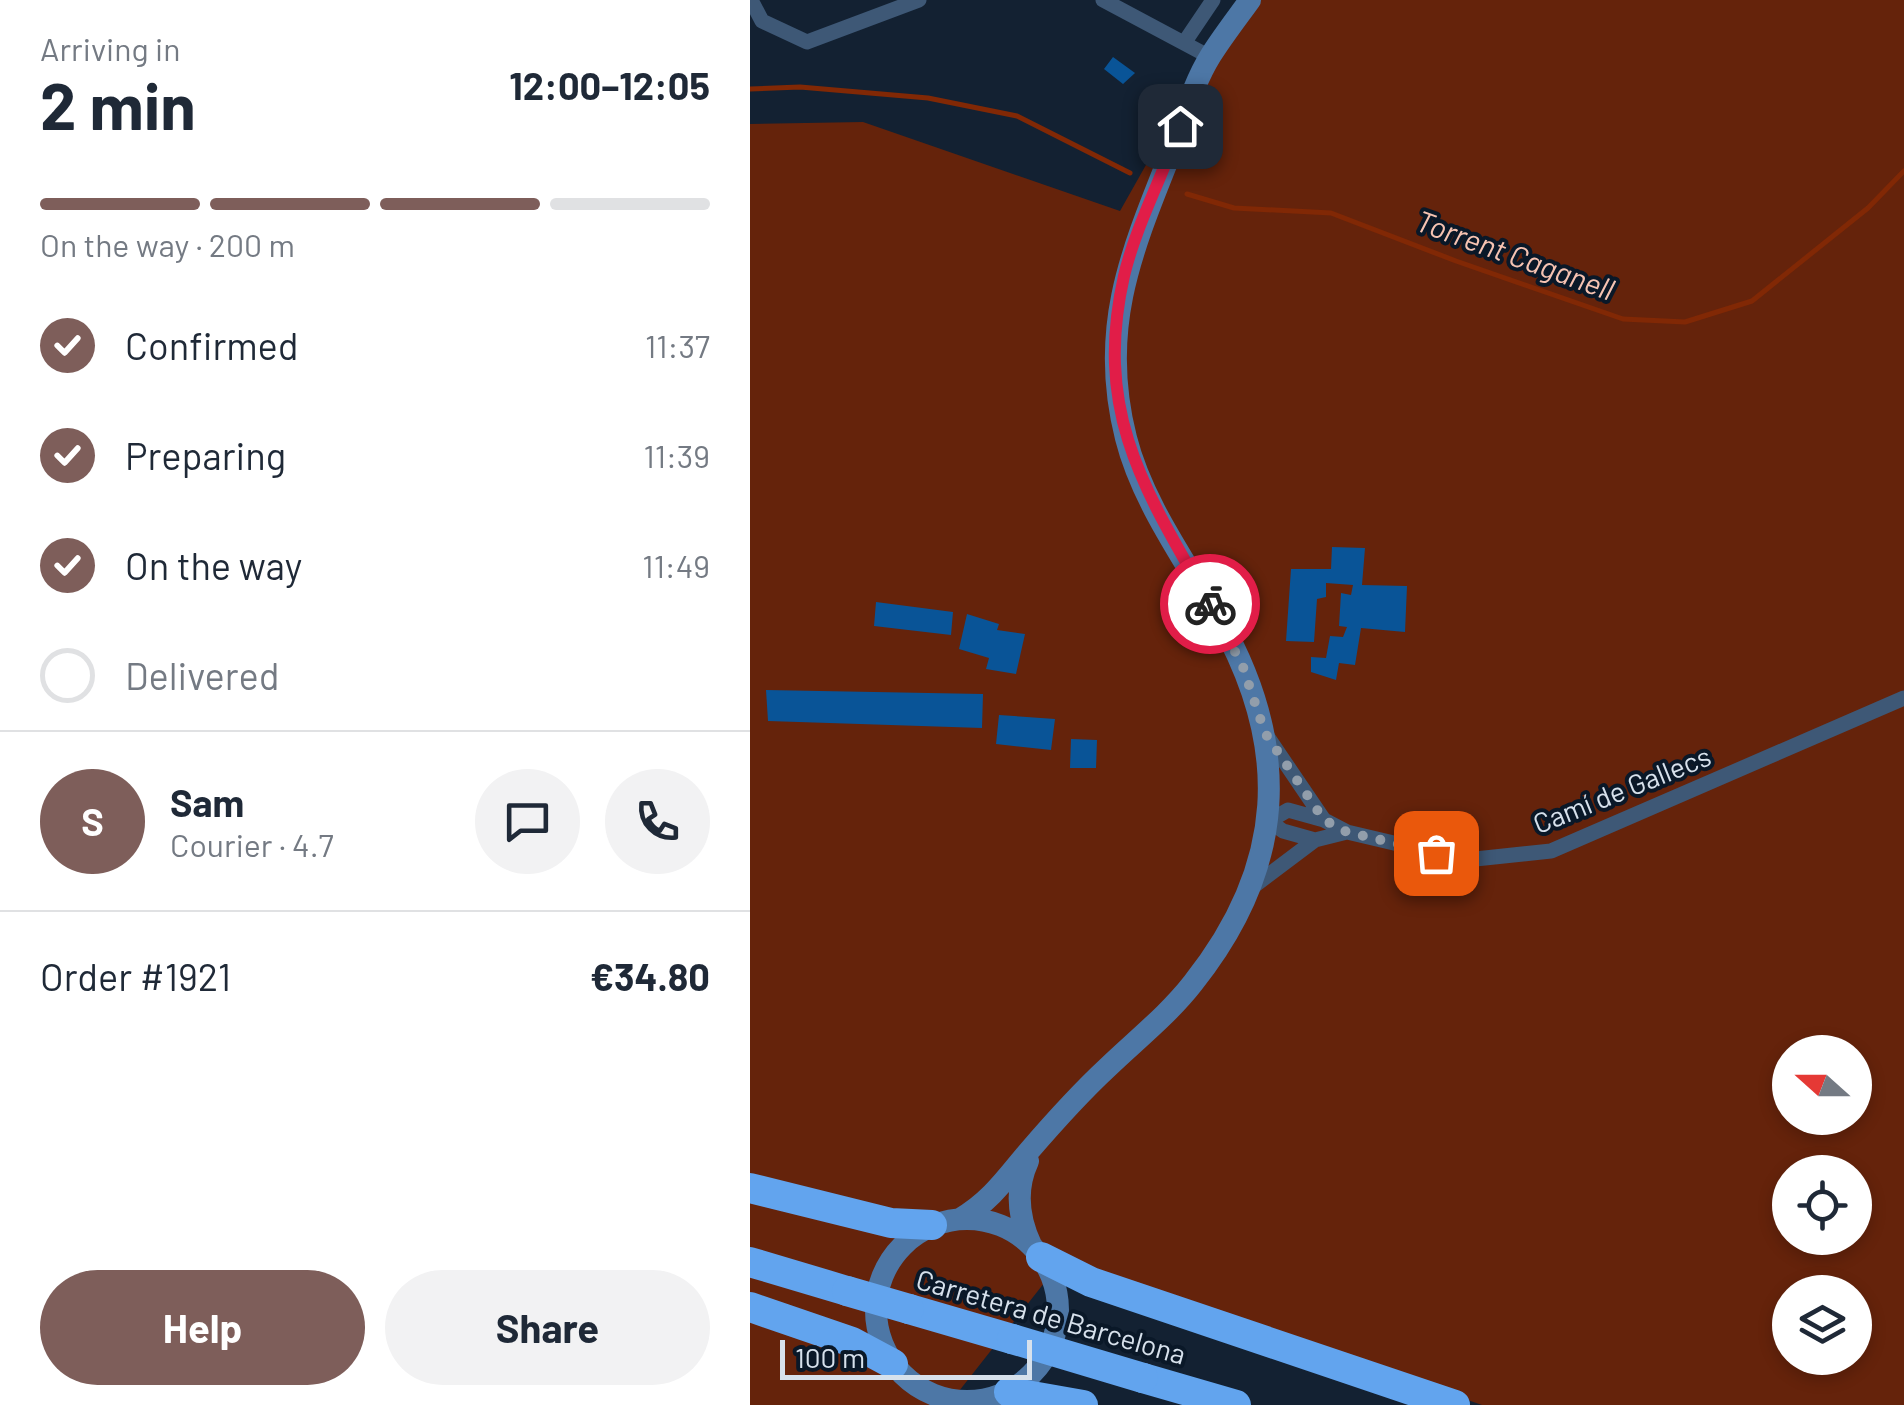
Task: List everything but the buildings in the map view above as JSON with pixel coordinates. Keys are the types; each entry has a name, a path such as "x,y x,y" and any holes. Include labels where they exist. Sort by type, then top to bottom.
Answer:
{"highway":[{"path":"750,1188 891,1223 946,1222"},
{"path":"1036,1251 1091,1282 1455,1405"},
{"name":"Carretera de Barcelona","path":"750,1262 1236,1405"},
{"path":"750,1307 852,1342 909,1384"},
{"path":"986,1400 1083,1405"}],"main road":[{"path":"1038,1140 1019,1188 1022,1221 1054,1282 1058,1302 1056,1331 1039,1367 986,1400 945,1398 909,1384 874,1318 877,1290 898,1252 910,1238 987,1202 1038,1140 1192,984 1222,943 1250,889 1269,821 1270,762 1265,733 1243,667 1140,475 1126,442 1115,372 1116,323 1124,275 1210,57 1250,0"},
{"path":"946,1222 998,1224 1036,1251"}],"street":[{"path":"752,0 762,21 807,42 919,0"},
{"path":"1103,0 1210,57"},
{"path":"1184,43 1213,0"},
{"name":"Camí de Gallecs","path":"1269,821 1288,810 1324,820 1347,832 1466,860 1551,852 1904,698"},
{"name":"Camí de Gallecs","path":"1265,733 1324,820"},
{"path":"1269,821 1283,832 1316,840"},
{"name":"Camí de Gallecs","path":"1250,889 1316,840 1347,832"}],"shaded area":[{"path":"1239,0 1904,0 1904,1405 1482,1405 1063,1259 948,1405 750,1405 750,124 863,122 1120,211"}],"waterway":[{"name":"Torrent Caganell","path":"750,89 800,87 928,98 1017,116 1130,173"},
{"name":"Torrent Caganell","path":"1187,194 1234,208 1331,213 1623,319 1685,322 1752,301 1868,208 1904,171"}],"way so far":[{"path":"1210,604 1243,667 1265,733 1324,820 1347,832 1436,853"}],"route":[{"path":"1180,126 1124,275 1116,323 1115,372 1126,442 1147,492 1210,604"}]}
